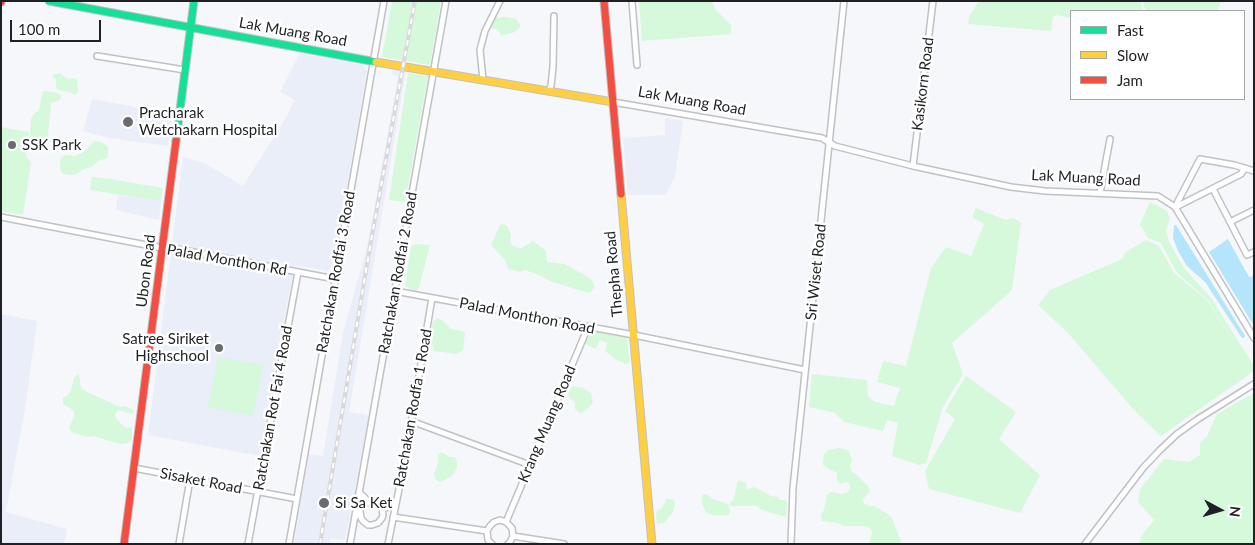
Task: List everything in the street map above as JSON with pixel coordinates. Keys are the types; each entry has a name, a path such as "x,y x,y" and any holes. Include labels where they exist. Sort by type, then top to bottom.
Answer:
{"main road":[{"name":"Lak Muang Road","path":"49,1 434,72 613,102"},
{"name":"Ubon Road","path":"124,544 194,1"},
{"name":"Thepha Road","path":"604,1 652,544"}],"street":[{"name":"Ratchakan Rodfai 3 Road","path":"289,544 384,1"},
{"name":"Ratchakan Rodfai 2 Road","path":"358,511 359,492 446,1"},
{"path":"483,80 480,50 485,31 500,1"},
{"path":"632,1 637,65"},
{"name":"Sri Wiset Road","path":"790,544 794,488 844,1"},
{"name":"Kasikorn Road","path":"913,166 933,1"},
{"path":"548,91 551,86 552,76 554,16"},
{"path":"97,56 185,70"},
{"name":"Lak Muang Road","path":"613,102 822,138 835,146 913,166 1011,187 1045,191 1158,196 1175,207"},
{"path":"1100,193 1110,138"},
{"path":"1175,207 1200,159 1234,165 1254,171"},
{"path":"1175,207 1241,174 1245,168"},
{"path":"1213,189 1247,255 1254,252"},
{"path":"1175,207 1254,338"},
{"path":"1230,222 1254,210"},
{"name":"Palad Monthon Rd","path":"1,217 335,279"},
{"name":"Ratchakan Rot Fai 4 Road","path":"248,544 298,272"},
{"name":"Palad Monthon Road","path":"395,291 634,335 806,370"},
{"name":"Ratchakan Rodfa 1 Road","path":"388,544 432,298"},
{"name":"Krang Muang Road","path":"506,522 588,327"},
{"path":"1085,544 1143,468 1160,450 1177,434 1198,419 1254,384"},
{"path":"411,421 530,465"},
{"name":"Sisaket Road","path":"134,468 297,499"},
{"path":"179,544 190,479"},
{"path":"359,492 369,502"},
{"path":"350,544 354,521 358,511 363,505 375,502 382,509 383,515 375,525 368,525 361,518 358,511"},
{"path":"382,509 395,505"},
{"path":"393,517 487,531"},
{"path":"492,544 488,540 487,531 494,522 500,520 506,522 512,528 513,536 508,544"},
{"path":"380,521 390,531"},
{"path":"513,536 564,544"}],"shaded area":[{"name":"Satree Siriket Highschool","path":"300,53 363,65 367,71 333,264 328,271 294,265 260,456 148,435 183,157 204,163 243,186 295,100 280,92"},
{"path":"393,68 406,70 349,412 369,415 345,540 330,538 329,544 294,544 309,454 323,456 343,333 368,243 398,76 392,74"},
{"name":"Pracharak Wetchakarn Hospital","path":"92,99 172,114 168,146 109,138 83,131"},
{"path":"665,118 683,121 675,177 665,195 628,195 623,138 665,135"},
{"path":"118,195 161,201 159,220 116,210"},
{"path":"1,314 37,321 26,403 6,512 67,529 64,544 1,544"}],"green space":[{"path":"392,1 441,1 430,65 382,57"},
{"path":"639,1 712,1 715,9 731,25 731,34 642,41"},
{"path":"979,1 1141,1 1143,10 1070,10 1070,18 1056,15 1053,17 1051,31 968,24 969,17"},
{"path":"1143,1 1221,1 1217,10 1146,10"},
{"path":"506,17 516,19 521,26 515,32 501,35 498,30 492,28 493,18"},
{"path":"60,73 67,79 75,78 77,80 78,92 75,95 56,88 56,79 53,78 54,74"},
{"path":"408,73 428,76 405,202 389,200"},
{"path":"43,92 57,93 61,97 60,100 51,103 48,134 50,140 44,149 38,150 35,149 30,135 31,119 39,110"},
{"path":"1,127 29,132 26,156 31,163 23,215 1,211"},
{"path":"95,141 101,142 108,147 107,158 98,161 92,167 84,169 77,174 63,174 61,172 61,157 67,155 77,156"},
{"path":"92,177 163,188 161,201 90,190"},
{"path":"1150,202 1166,210 1170,218 1166,231 1169,242 1184,268 1211,298 1254,366 1254,372 1250,372 1161,436 1134,410 1068,333 1038,305 1050,290 1122,259 1126,252 1146,240 1159,246 1174,273 1208,301 1247,365 1209,301 1177,273 1161,243 1148,238 1140,224"},
{"path":"976,208 1005,220 1012,218 1021,223 1012,289 952,343 963,374 943,407 926,463 919,465 892,456 898,423 887,420 883,431 844,422 835,413 809,407 812,374 867,380 868,396 875,402 894,406 900,388 877,382 883,361 906,366 931,268 946,247 971,256 984,224 972,217"},
{"path":"502,224 507,226 511,235 510,244 520,249 533,241 546,251 547,262 565,264 591,279 595,287 589,293 552,282 525,270 520,272 508,269 506,261 491,245"},
{"path":"416,244 430,245 419,288 415,291 405,286 411,246"},
{"path":"437,318 451,329 465,333 463,350 457,354 434,351 431,340 432,324"},
{"path":"594,331 627,338 630,362 626,364 615,359 605,351 607,343 601,340 596,349 585,344"},
{"path":"218,357 263,365 253,416 208,407"},
{"path":"78,374 83,390 120,407 124,406 134,410 133,414 118,410 115,415 117,420 126,428 132,427 132,439 128,443 116,443 94,436 88,437 71,432 69,427 75,415 73,410 63,404 63,398 68,395 74,378"},
{"path":"966,376 1016,412 999,439 1040,475 1020,513 929,489 925,471 955,419 945,411"},
{"path":"572,386 583,388 591,393 593,401 583,412 580,413 575,409 575,403 569,397 568,394"},
{"path":"1254,393 1254,544 1139,544 1142,535 1154,520 1138,502 1140,489 1164,459 1189,462 1200,455 1200,443 1207,436 1217,414"},
{"path":"839,448 849,451 852,460 850,466 852,472 868,486 870,491 863,499 864,504 874,506 892,518 902,544 869,544 872,532 869,527 843,526 838,523 822,521 821,515 827,495 831,492 847,493 850,489 850,484 846,482 840,484 837,480 837,473 823,465 824,454 828,450"},
{"path":"441,452 450,457 455,457 457,468 452,476 441,482 436,480 434,474 438,464 438,455"},
{"path":"738,480 746,483 747,490 754,487 771,496 778,497 780,500 785,500 787,502 786,517 762,510 755,505 729,505 733,501"},
{"path":"707,494 712,499 728,504 729,515 712,515 706,512 702,503 702,495"},
{"path":"667,499 674,500 673,512 664,523 657,524 657,511 662,508"}],"water":[{"path":"1174,225 1176,225 1245,336 1244,338 1242,338 1205,282 1187,266 1173,238"},
{"path":"1228,239 1249,277 1254,276 1254,326 1209,252"}],"railway":[{"path":"320,544 371,241 415,1"}],"traffic: fast":[{"path":"49,1 376,62"},
{"path":"176,141 194,1"}],"traffic: slow":[{"path":"376,62 613,102"},
{"path":"621,194 652,544"}],"traffic: jam":[{"path":"604,1 621,194"},
{"path":"124,544 176,141"}],"place":[{"name":"Pracharak Wetchakarn Hospital","path":"128,122"},
{"name":"SSK Park","path":"12,145"},
{"name":"Satree Siriket Highschool","path":"219,348"},
{"name":"Si Sa Ket","path":"324,503"}]}
